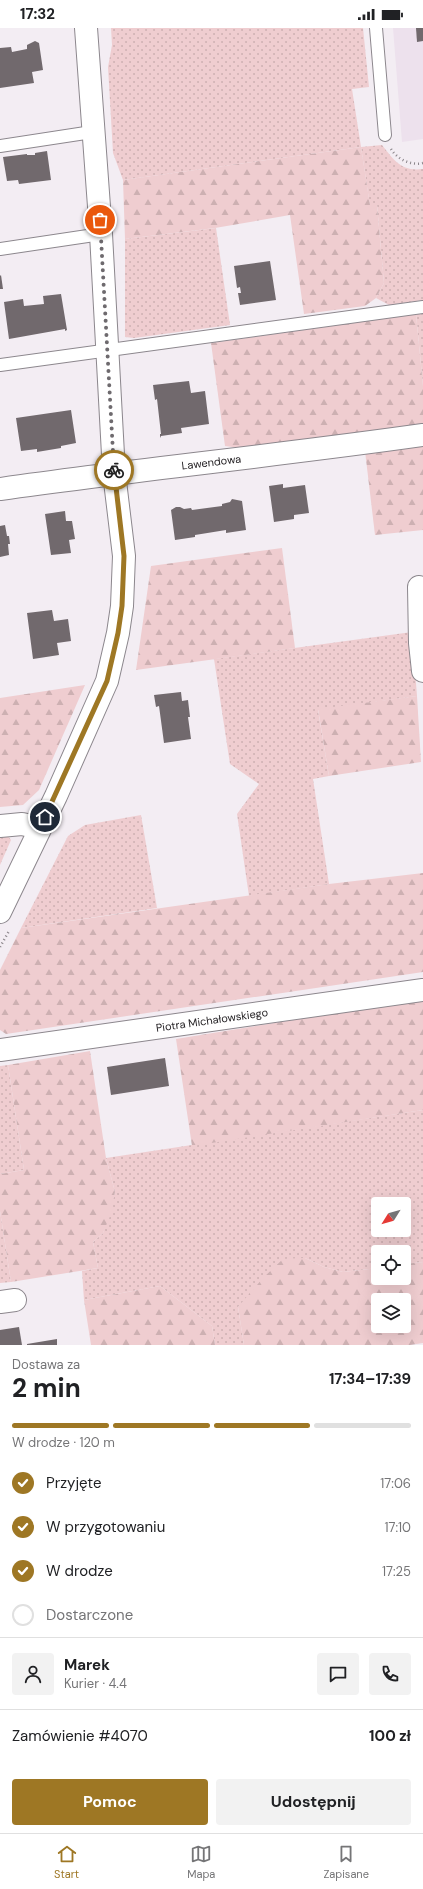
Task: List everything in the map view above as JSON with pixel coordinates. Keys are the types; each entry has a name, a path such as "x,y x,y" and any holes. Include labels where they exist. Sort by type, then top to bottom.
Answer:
{"street":[{"path":"0,912 107,681 118,633 122,606 124,556 114,473 101,234 92,132 86,28"},
{"name":"Lawendowa","path":"0,489 114,473 313,450 423,435"},
{"path":"419,587 423,671"},
{"path":"0,826 22,824 40,828"},
{"name":"Piotra Michałowskiego","path":"0,1050 423,990"}],"lane":[{"path":"376,28 385,135"},
{"path":"0,146 92,132"},
{"path":"0,249 101,234"},
{"path":"0,366 423,307"}],"path":[{"path":"385,135 397,157 406,161 423,163"}],"shaded area":[{"path":"393,28 423,28 423,139 402,142"}],"green space":[{"path":"111,28 363,28 369,87 352,89 361,147 123,180 113,153 108,67 112,45"},
{"path":"382,145 394,160 404,167 409,169 423,169 423,300 389,305 376,298 384,283 377,205 370,206 361,147"},
{"path":"361,147 370,205 377,205 384,283 376,298 365,306 304,314 290,215 215,228 125,239 123,180"},
{"path":"216,228 230,325 134,338 125,337 125,239"},
{"path":"416,314 423,314 423,386"},
{"path":"416,314 423,386 423,427 255,450 225,446 211,343"},
{"path":"423,443 423,530 375,535 365,451"},
{"path":"282,548 295,648 136,670 151,566"},
{"path":"412,632 417,696 318,710 329,776 313,779 329,884 249,896 237,814 259,784 230,764 214,659"},
{"path":"85,685 39,790 23,805 0,807 0,698"},
{"path":"417,696 421,762 329,776 318,709"},
{"path":"141,815 157,908 21,928 68,836 85,825"},
{"path":"6,833 11,840 0,865 0,834"},
{"path":"423,873 423,972 6,1034 0,1030 0,970 21,928 329,884"},
{"path":"423,999 423,1110 192,1146 176,1039"},
{"path":"90,1051 106,1158 115,1192 110,1216 103,1233 93,1242 98,1268 11,1282 0,1211 0,1174 24,1170 8,1065"},
{"path":"8,1065 24,1170 0,1174 0,1066"},
{"path":"423,1110 423,1262 411,1263 411,1245 371,1245 371,1269 343,1272 324,1267 305,1258 238,1307 244,1345 215,1345 212,1326 160,1286 84,1300 82,1271 98,1268 93,1242 103,1233 115,1192 106,1158"},
{"path":"0,1211 11,1282 0,1283"},
{"path":"305,1258 324,1267 343,1272 371,1269 371,1285 411,1285 411,1263 423,1262 423,1343 410,1345 244,1345 238,1307 263,1278 283,1259"},
{"path":"160,1286 212,1326 215,1345 91,1345 84,1300"}],"building":[{"path":"416,28 423,28 423,41 417,42"},
{"path":"35,41 39,43 43,70 32,72 34,83 0,88 0,48 11,47 12,52 27,49 27,45"},
{"path":"47,151 51,180 19,184 18,180 7,181 3,157 27,154 35,155 35,153"},
{"path":"270,261 276,300 240,305 238,293 241,293 240,287 237,288 234,266"},
{"path":"1,275 3,289 0,289"},
{"path":"61,294 67,330 65,331 65,329 9,339 4,302 23,299 24,306 44,304 43,296"},
{"path":"189,381 191,393 205,391 209,424 181,428 182,433 161,436 160,438 161,434 157,399 155,400 153,385"},
{"path":"71,410 76,443 61,446 61,448 37,452 37,449 21,451 16,418"},
{"path":"283,484 283,488 305,485 309,513 294,515 294,519 274,522 269,486"},
{"path":"232,499 242,501 246,530 226,533 226,530 175,540 171,510 176,507 184,509 191,508 192,510 222,506 222,504 230,502"},
{"path":"65,511 66,521 72,521 75,539 69,540 71,553 51,555 45,514"},
{"path":"5,525 7,536 9,536 9,555 0,557 0,526"},
{"path":"52,610 54,621 68,619 71,641 57,643 59,655 33,659 27,613"},
{"path":"181,692 182,701 188,700 190,717 188,717 191,739 164,743 159,706 156,707 154,695"},
{"path":"165,1058 169,1086 111,1095 107,1067"},
{"path":"19,1327 22,1345 0,1345 0,1330"},
{"path":"57,1339 57,1345 27,1345 27,1344"}],"way so far":[{"path":"100,220 114,470"}],"route":[{"path":"45,817 56,796 107,681 118,633 122,606 124,556 114,470"}]}
